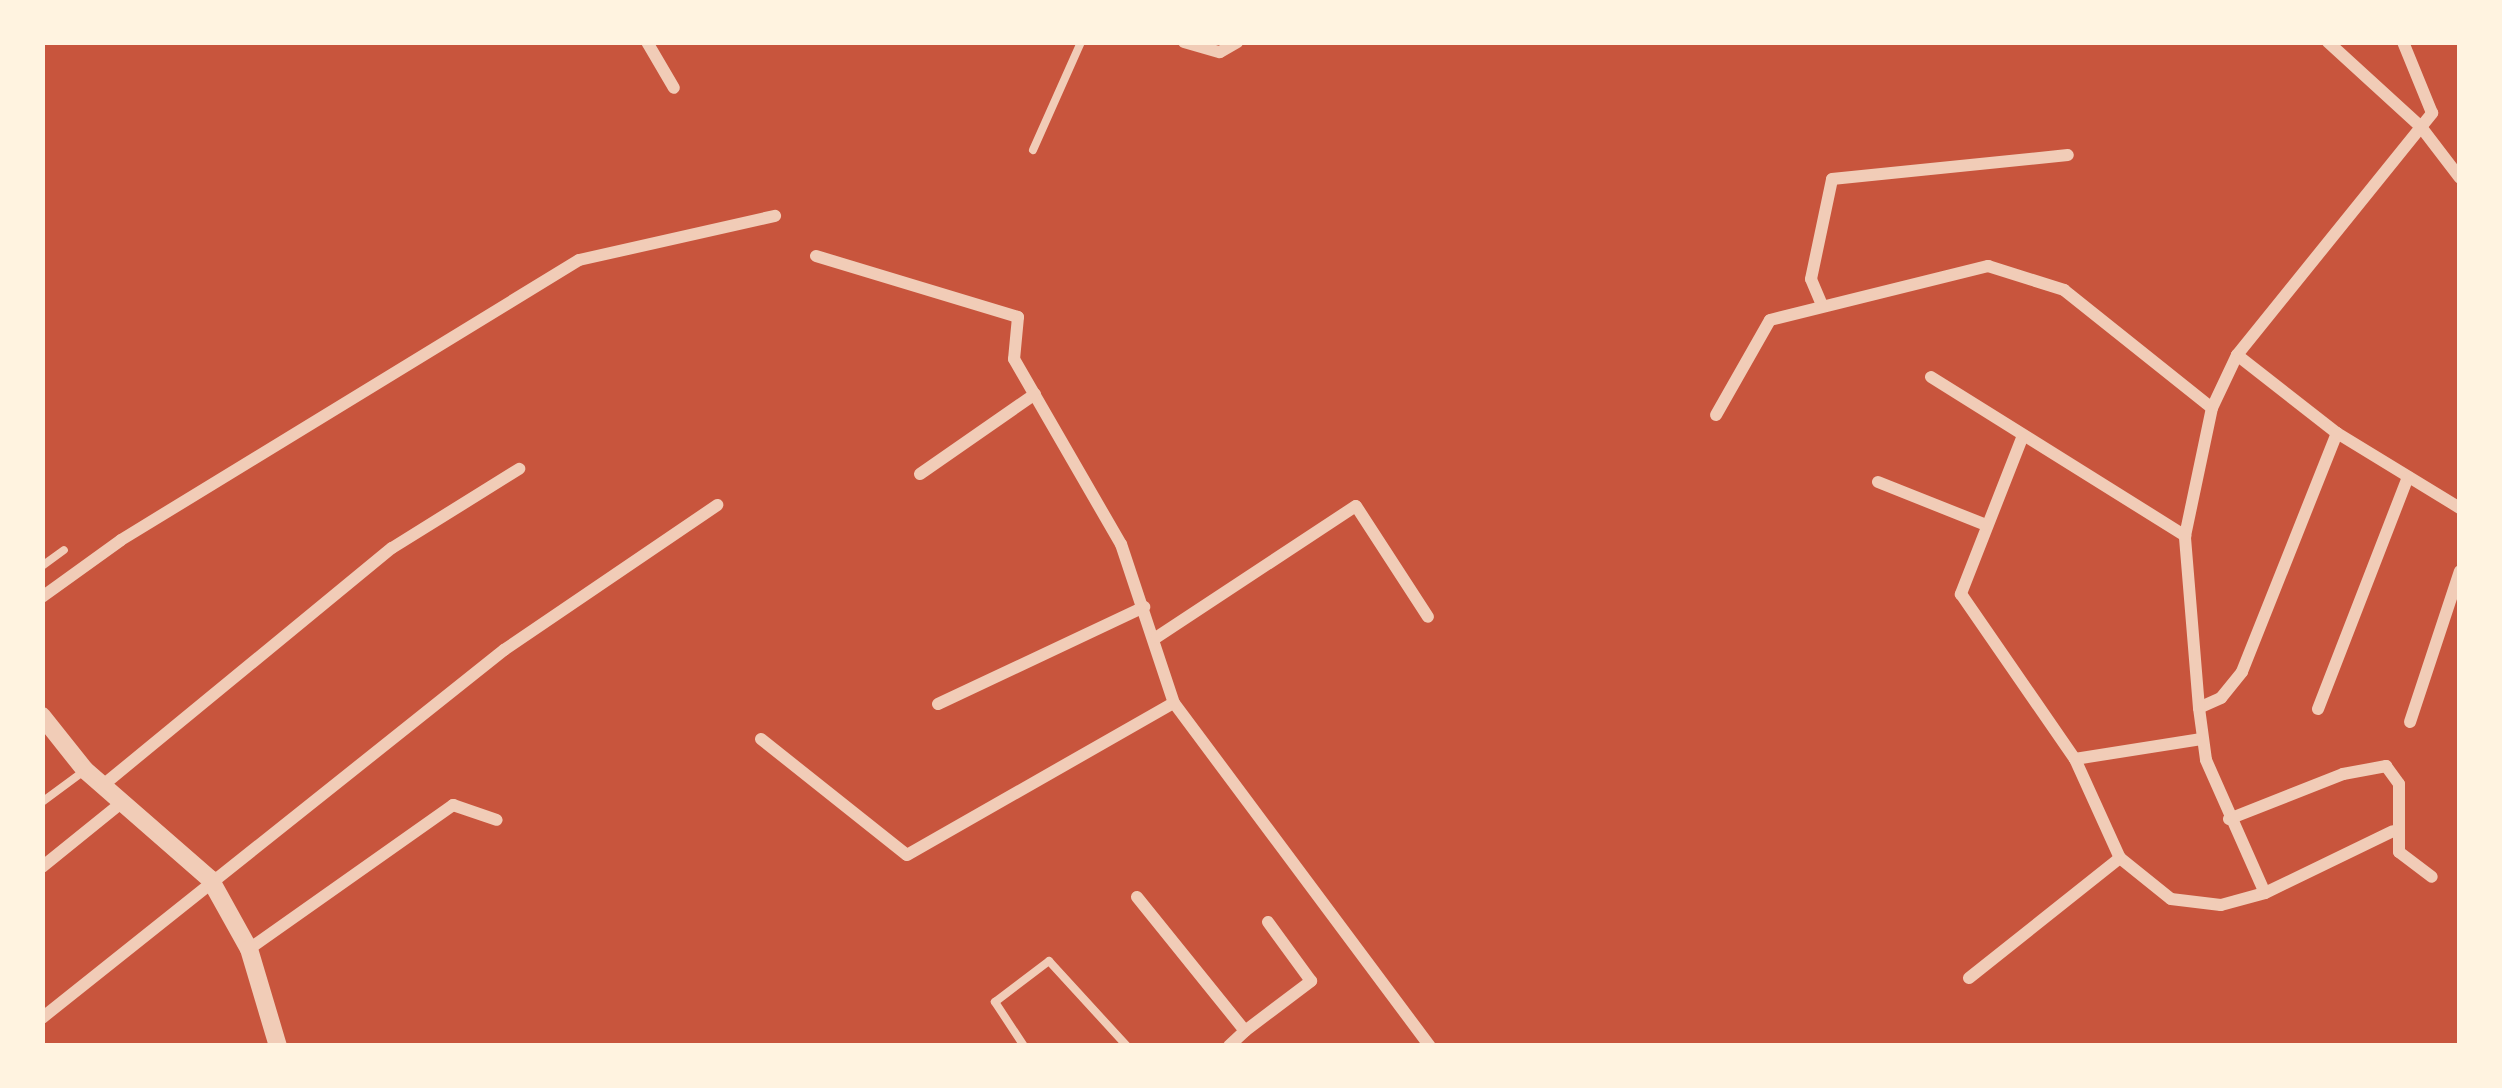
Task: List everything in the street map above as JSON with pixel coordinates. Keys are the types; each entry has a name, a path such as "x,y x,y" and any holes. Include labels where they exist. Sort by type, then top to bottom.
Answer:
{"street":[{"path":"647,42 674,88"},
{"path":"1184,42 1220,52 1237,42"},
{"path":"2328,42 2421,127 2460,178"},
{"path":"2265,893 2229,819 2200,739 2185,536 2212,408 2237,355 2421,127 2432,107 2403,42"},
{"path":"1822,305 1811,278 1832,178 2068,155"},
{"path":"42,597 121,540 579,260 775,216"},
{"path":"816,256 1009,309 1018,321 1011,349 1121,544 1157,638 1174,703 1430,1046"},
{"path":"1715,415 1767,322 1988,266 2064,290 2212,408"},
{"path":"2237,355 2337,433 2460,508"},
{"path":"1931,377 2022,438 2063,455 2185,536"},
{"path":"920,474 1035,394"},
{"path":"2199,707 2221,698 2242,672 2337,433"},
{"path":"2022,438 1961,594 2075,759 2120,858 2171,899 2221,905 2265,893 2393,831"},
{"path":"102,786 392,548 520,469"},
{"path":"2318,709 2408,477"},
{"path":"1878,482 1986,526"},
{"path":"42,1018 210,879 575,596 717,505"},
{"path":"1157,638 1356,506 1428,617"},
{"path":"2410,722 2460,571"},
{"path":"938,704 1144,607"},
{"path":"760,740 908,855 1174,703"},
{"path":"42,716 85,770 120,804 210,879 249,950 278,1046"},
{"path":"2075,759 2200,739"},
{"path":"2229,819 2343,774 2386,766 2399,784 2393,831 2399,852 2432,877"},
{"path":"42,867 120,804"},
{"path":"249,950 453,805 497,820"},
{"path":"1969,979 2120,858"},
{"path":"1137,897 1245,1031"},
{"path":"1228,1046 1311,981 1268,922"}],"lane":[{"path":"1033,150 1081,42"},
{"path":"42,566 64,550"},
{"path":"42,802 85,770"},
{"path":"1024,1046 995,1002 1049,961 1126,1046"}]}
